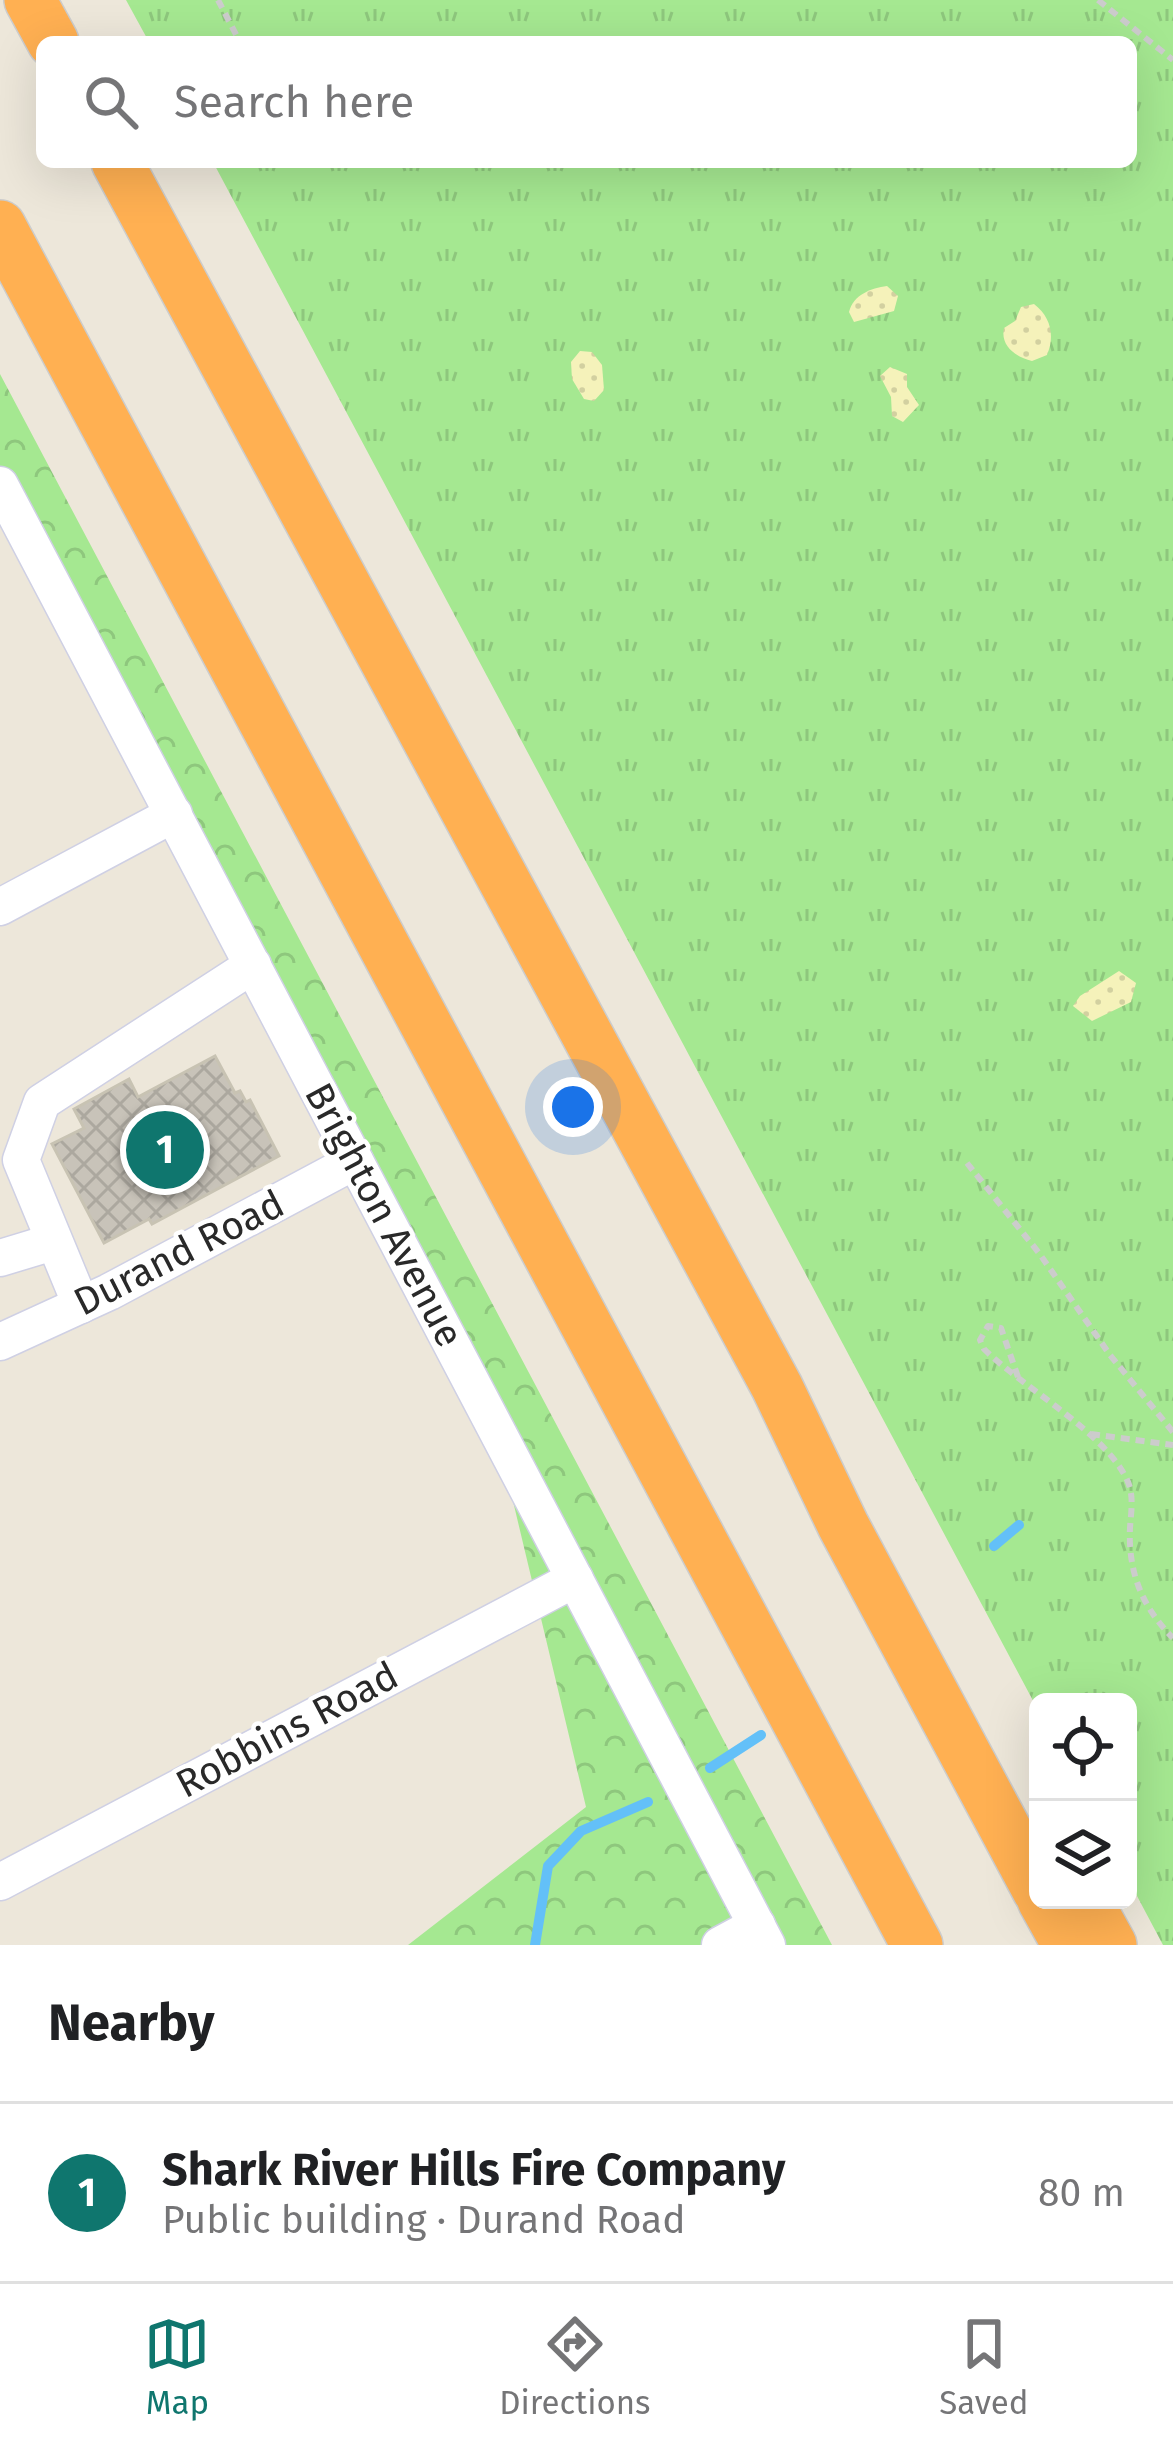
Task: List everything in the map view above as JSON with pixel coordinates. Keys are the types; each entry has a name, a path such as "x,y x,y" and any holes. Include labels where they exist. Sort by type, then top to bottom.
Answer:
{"highway":[{"path":"30,0 50,36"},
{"path":"120,168 777,1387 843,1525 1029,1873"},
{"path":"0,226 917,1945"},
{"path":"777,1387 862,1508 1029,1801"},
{"path":"1048,1909 1067,1945"},
{"path":"1091,1909 1112,1945"}],"street":[{"name":"Brighton Avenue","path":"0,485 762,1935"},
{"path":"0,907 174,814"},
{"path":"81,1305 21,1160 42,1102 253,965"},
{"name":"Durand Road","path":"0,1342 81,1305 355,1161"},
{"path":"0,1258 53,1242"},
{"name":"Robbins Road","path":"0,1882 575,1579"},
{"path":"720,1945 762,1935"}],"path":[{"path":"218,0 237,36"},
{"path":"1098,0 1173,60"},
{"path":"967,1163 1173,1432"},
{"path":"1018,1377 1006,1336 1001,1328 988,1326 980,1340 984,1348 1018,1377 1088,1434 1130,1484 1135,1579 1146,1604 1173,1638"},
{"path":"1088,1434 1173,1445"}],"green space":[{"path":"126,0 1173,0 1173,1945 1163,1945 1137,1896 1137,1693 1029,1693 216,168 1137,168 1137,36 146,36"},
{"path":"0,374 832,1945 408,1945 586,1807 496,1430 0,474"}],"sand":[{"path":"887,286 898,296 894,311 854,322 849,312 854,301"},
{"path":"1034,304 1048,321 1051,341 1047,355 1032,361 1010,350 1003,334 1021,307"},
{"path":"580,351 592,352 602,365 604,390 594,401 584,399 572,379 571,362"},
{"path":"890,367 907,374 907,387 919,405 903,422 892,416 891,397 880,376"},
{"path":"1119,971 1136,983 1131,1002 1092,1021 1073,1006 1080,996"}],"building":[{"path":"215,1056 235,1093 240,1091 246,1102 250,1100 279,1156 152,1224 149,1219 104,1243 52,1144 84,1128 74,1109 129,1079 138,1097"}],"waterway":[{"path":"994,1546 1019,1525"},
{"path":"710,1768 761,1735"},
{"path":"535,1945 548,1866 581,1831 648,1802"}],"place":[{"name":"Shark River Hills Fire Company","path":"165,1150"}]}
